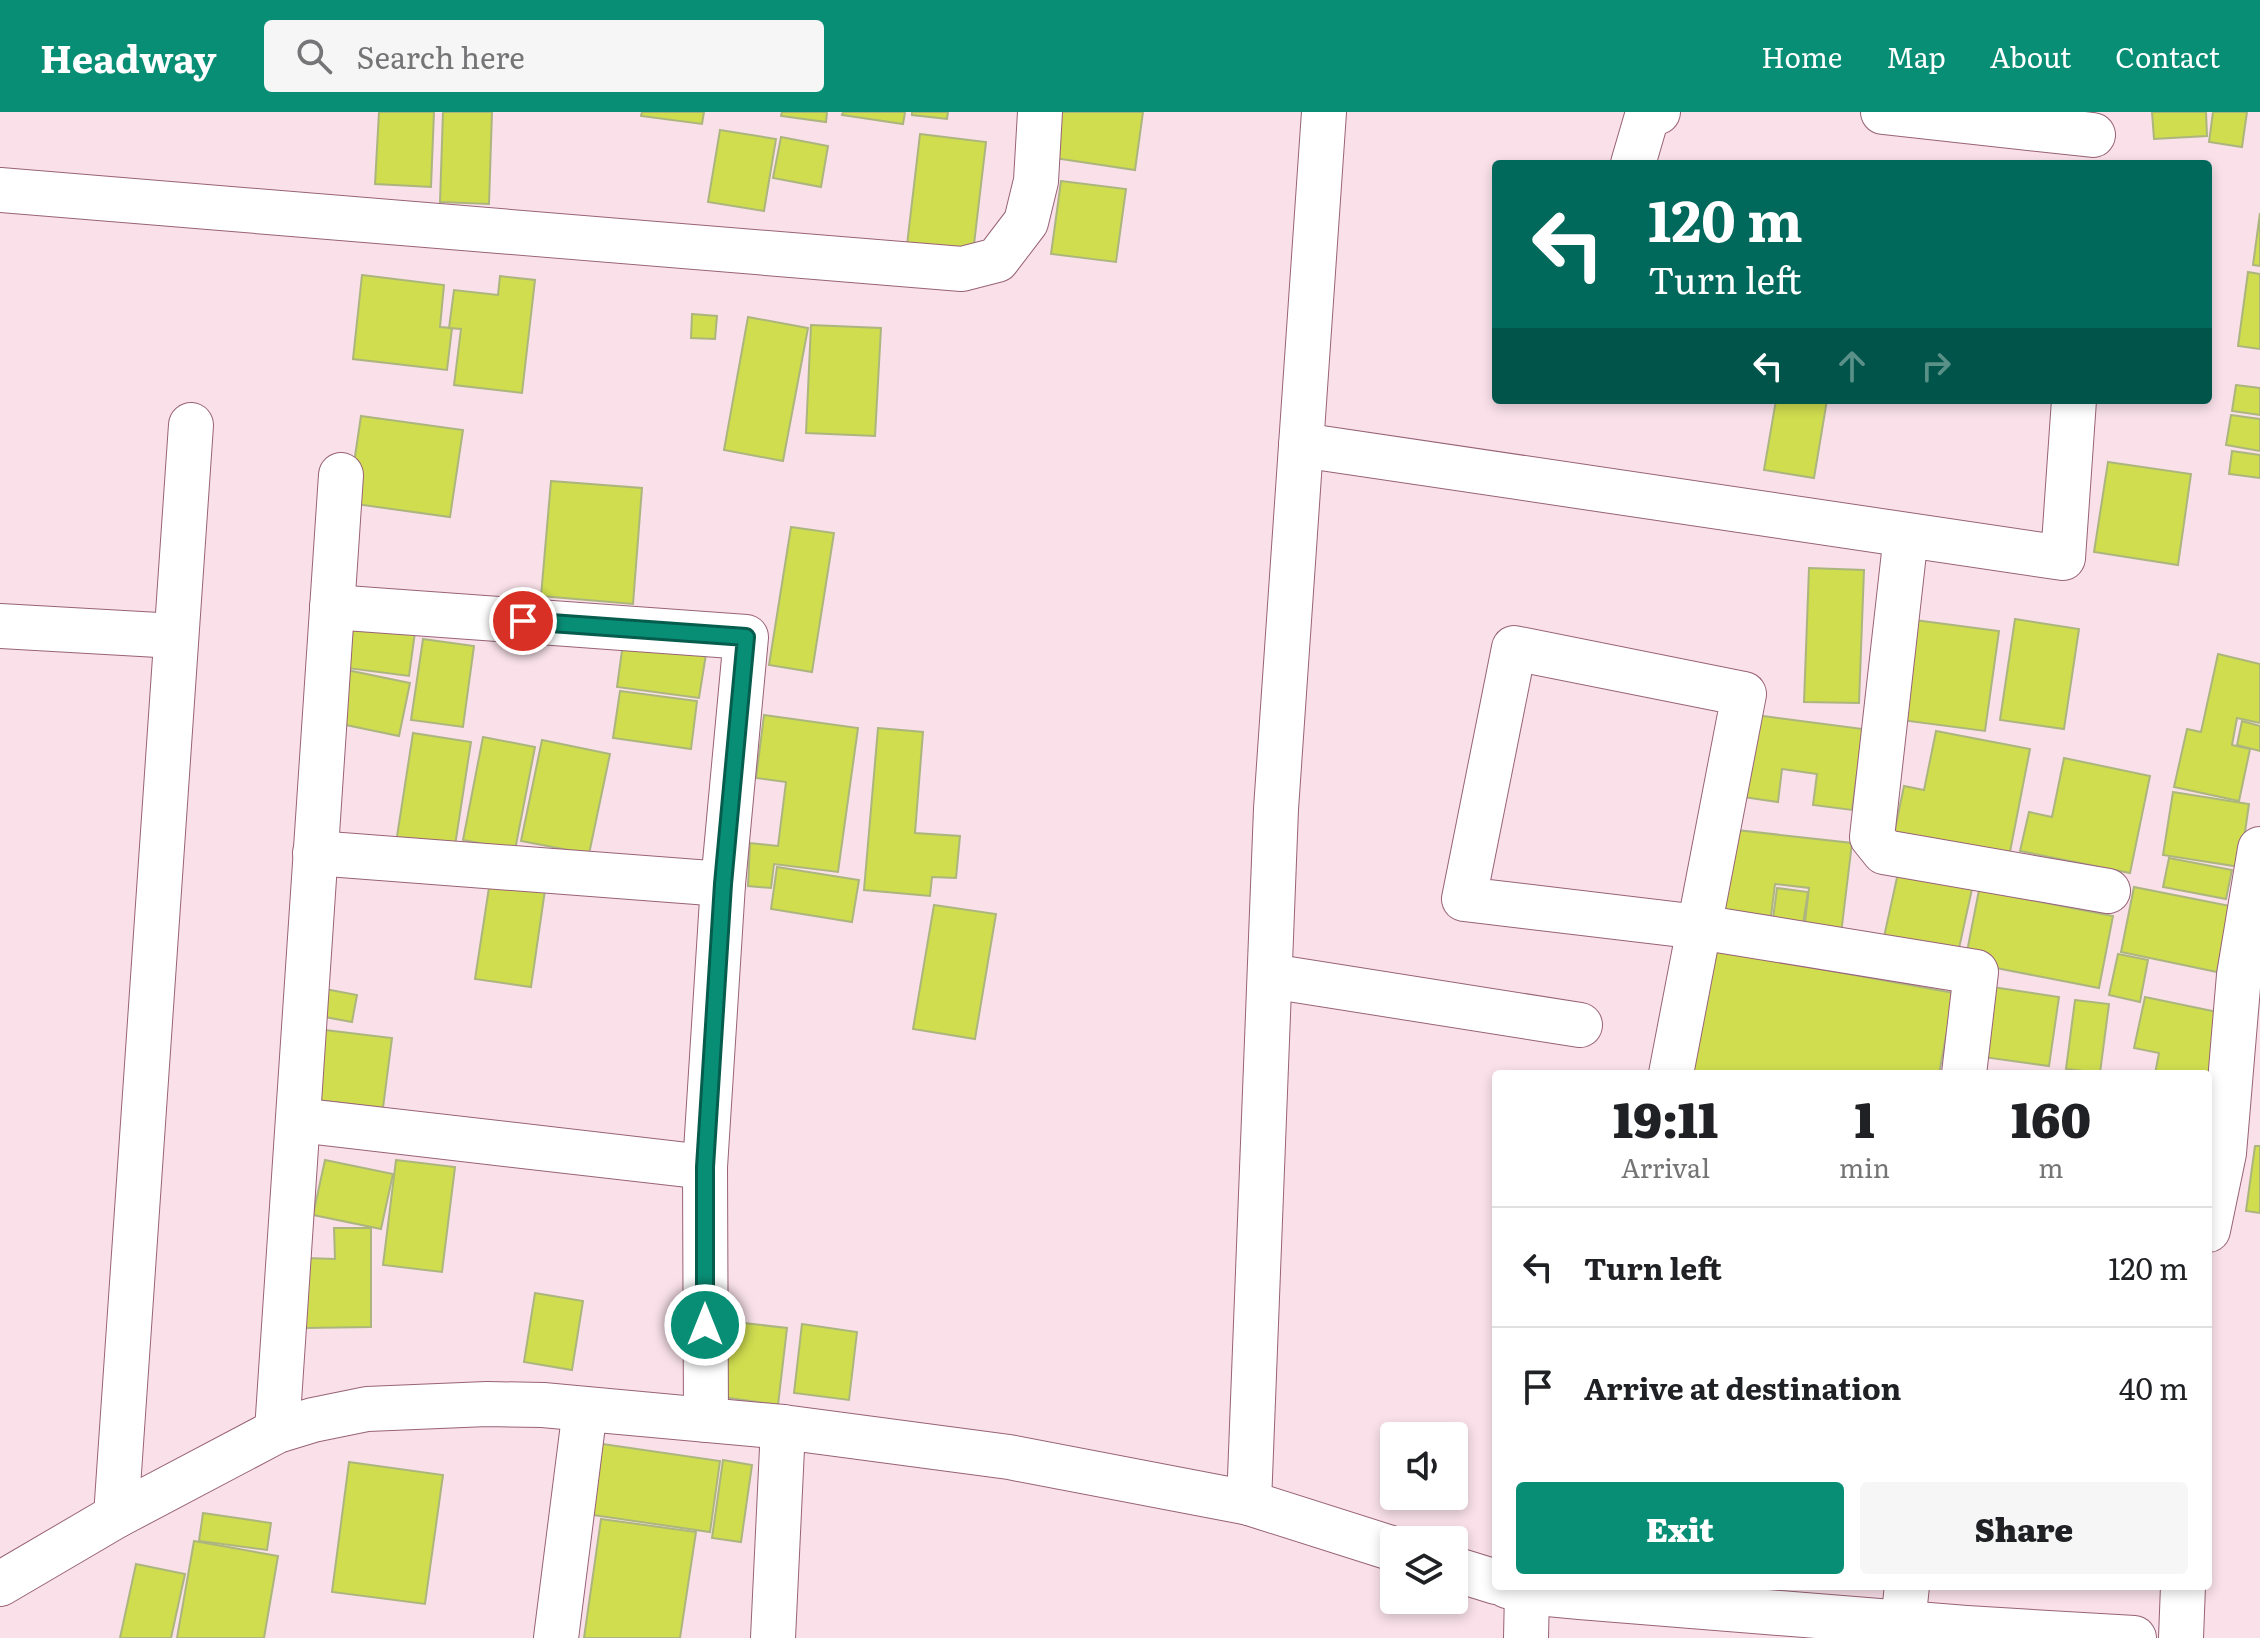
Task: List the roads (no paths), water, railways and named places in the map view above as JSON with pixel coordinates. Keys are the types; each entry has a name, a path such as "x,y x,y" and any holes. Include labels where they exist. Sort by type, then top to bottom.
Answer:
{"street":[{"path":"0,190 962,269 997,260 1026,222 1036,181 1040,112"},
{"path":"1249,1503 1276,809 1324,112"},
{"path":"1634,160 1647,116 1658,112"},
{"path":"1883,112 2093,137"},
{"path":"1301,445 2063,558 2074,404"},
{"path":"116,1516 191,425"},
{"path":"277,1431 341,475"},
{"path":"1906,535 1872,837 1884,852 2108,891"},
{"path":"332,607 746,637 723,884 705,1167 706,1420"},
{"path":"0,626 176,636"},
{"path":"1672,1070 1699,927 1744,694 1514,648 1464,899 1699,927 1976,972 1964,1070"},
{"path":"2212,1211 2224,1153 2239,975 2260,849"},
{"path":"315,853 723,884"},
{"path":"1270,976 1580,1025"},
{"path":"298,1120 705,1167"},
{"path":"0,1584 116,1516 277,1431 367,1409 487,1404 543,1405 783,1427 1009,1457 1249,1503 1380,1545"},
{"path":"556,1638 585,1409"},
{"path":"773,1638 783,1427"},
{"path":"1468,1574 1492,1581"},
{"path":"1511,1590 1526,1638"},
{"path":"2181,1638 2183,1590"},
{"path":"1580,1591 1905,1604 1966,1633 2134,1638"}]}
